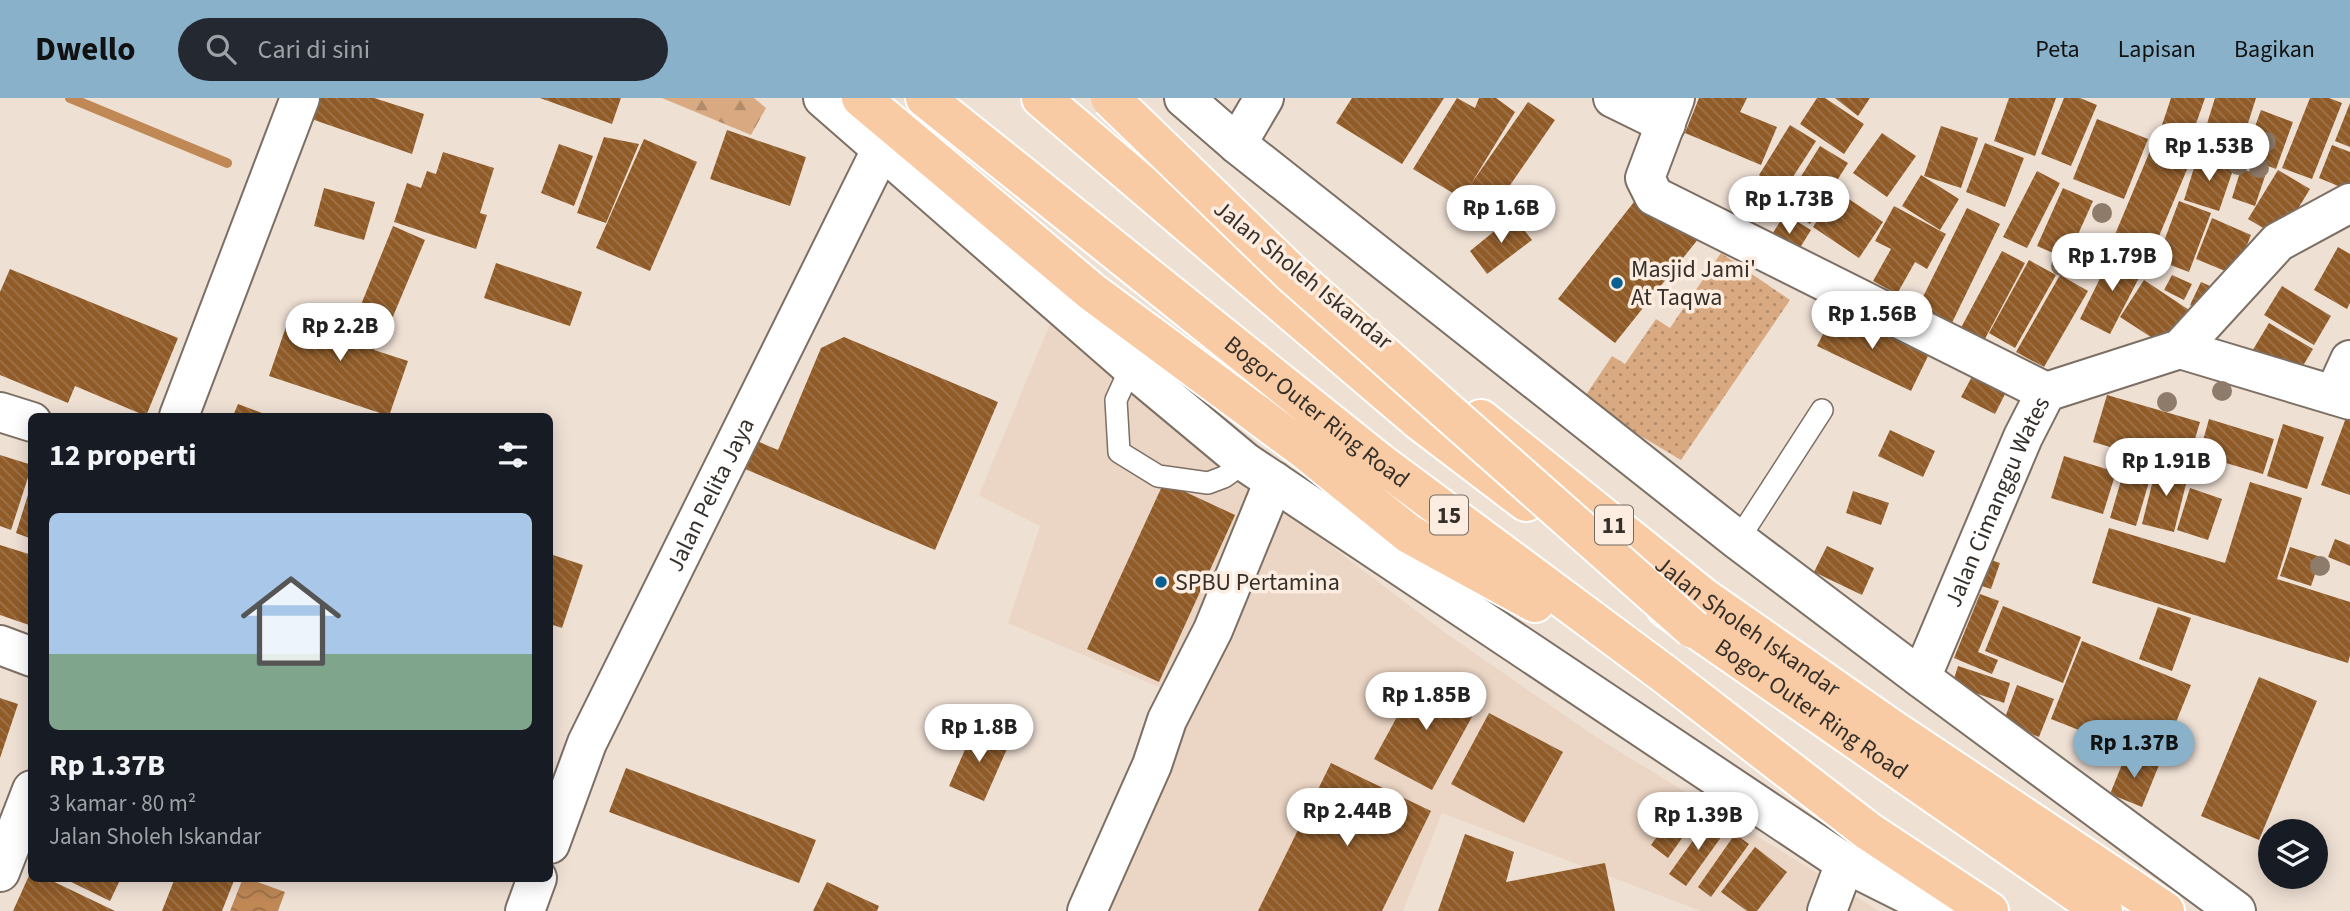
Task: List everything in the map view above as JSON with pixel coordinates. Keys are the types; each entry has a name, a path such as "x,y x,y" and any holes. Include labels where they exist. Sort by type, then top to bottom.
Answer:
{"highway":[{"path":"861,98 1092,292 1305,450 1409,534 1663,673"},
{"name":"Bogor Outer Ring Road","path":"925,98 1379,463 1663,673 1868,831 1989,911"},
{"path":"951,98 1002,144 1150,262 1468,510 1853,800 2011,911"},
{"name":"Bogor Outer Ring Road","path":"1041,98 1421,422 1693,628 2103,911"},
{"name":"Jalan Sholeh Iskandar","path":"1094,98 1273,252 1703,597 1892,729 2165,911"},
{"path":"1110,98 1291,273 1693,628"}],"street":[{"path":"179,413 300,98"},
{"path":"823,98 1131,367 1259,472 1845,863 1941,911"},
{"path":"1184,98 1237,144 1738,540 2236,911"},
{"path":"1237,144 1264,98"},
{"path":"1613,98 1670,111 1645,178 1654,196 2046,392"},
{"name":"Jalan Pelita Jaya","path":"553,836 587,743 881,150"},
{"name":"Jalan Cimanggu Wates","path":"1921,678 2023,437 2046,392 2180,349 2278,242 2344,213"},
{"path":"2180,349 2342,398 2350,360"},
{"path":"0,412 28,421"},
{"path":"1087,911 1152,765 1167,720 1213,630 1259,472"},
{"path":"0,645 28,656"},
{"path":"0,872 28,800"},
{"path":"1826,911 1845,863"},
{"path":"525,911 536,882"}],"lane":[{"path":"1131,367 1116,400 1119,452 1158,476 1208,483 1224,477 1259,472"},
{"path":"1738,540 1822,410"}],"shaded area":[{"path":"1052,319 1248,483 1444,632 1596,737 1879,911 1701,911 1442,813 1403,911 1114,911 1103,907 1192,701 1008,623 1040,526 979,495"}],"green space":[{"path":"662,98 754,98 766,108 751,135"},
{"path":"1721,253 1790,300 1681,460 1582,401 1612,356 1625,364 1656,319 1670,328"}],"water":[{"path":"241,882 257,882 285,892 278,911 230,911"}],"building":[{"path":"306,98 374,98 424,114 412,154 300,115"},
{"path":"540,98 621,98 612,124"},
{"path":"1352,98 1444,98 1402,164 1336,123"},
{"path":"1457,98 1475,108 1479,98 1496,98 1515,112 1471,184 1528,102 1555,120 1495,207 1461,198 1413,169"},
{"path":"1699,98 1747,98 1740,112 1777,127 1761,165 1685,133"},
{"path":"1817,98 1825,98 1864,124 1844,154 1800,124"},
{"path":"1835,98 1870,98 1858,116"},
{"path":"2009,98 2056,98 2035,156 1994,141"},
{"path":"2064,98 2080,98 2097,105 2071,166 2041,154"},
{"path":"2171,98 2205,98 2190,141 2160,131"},
{"path":"2215,98 2256,98 2238,155 2201,143"},
{"path":"2310,98 2329,98 2342,103 2312,179 2282,168"},
{"path":"2350,103 2350,147 2335,141"},
{"path":"2261,110 2293,122 2276,169 2244,157"},
{"path":"2097,119 2148,139 2124,199 2073,179"},
{"path":"1790,125 1816,141 1784,191 1759,175"},
{"path":"1941,126 1978,138 1961,188 1924,176"},
{"path":"727,130 806,157 790,206 710,179"},
{"path":"1882,133 1916,156 1887,197 1853,173"},
{"path":"604,137 639,144 606,223 577,213"},
{"path":"644,139 697,162 650,271 596,248"},
{"path":"2155,139 2193,155 2149,260 2111,244"},
{"path":"1985,143 2024,158 2005,207 1966,192"},
{"path":"559,144 593,156 574,206 541,193"},
{"path":"2332,145 2350,152 2350,191 2319,178"},
{"path":"1820,146 1848,163 1810,224 1782,207"},
{"path":"443,152 494,168 480,213 487,215 476,249 394,222 407,183 421,188 427,171 436,174"},
{"path":"2198,155 2234,167 2219,211 2184,200"},
{"path":"2241,169 2265,176 2255,206 2232,198"},
{"path":"2278,170 2310,189 2280,238 2248,219"},
{"path":"2037,171 2060,183 2027,248 2003,237"},
{"path":"1921,175 1959,199 1940,230 1902,206"},
{"path":"1756,181 1785,197 1775,214 1746,197"},
{"path":"324,188 375,202 364,240 314,226"},
{"path":"2063,188 2093,201 2067,259 2037,246"},
{"path":"1837,191 1883,222 1859,258 1813,227"},
{"name":"Masjid Jami' At Taqwa","path":"1641,193 1699,238 1615,343 1558,299"},
{"path":"2179,201 2211,213 2189,272 2157,260"},
{"path":"1894,206 1946,234 1927,269 1915,262 1897,294 1873,281 1891,249 1875,241"},
{"path":"1967,208 2000,224 1949,329 1915,313"},
{"path":"1785,214 1811,230 1793,259 1767,242"},
{"path":"1513,216 1532,240 1487,274 1470,251"},
{"path":"2212,218 2251,235 2235,275 2196,259"},
{"path":"393,226 425,240 389,326 356,317"},
{"path":"2338,247 2350,254 2350,303 2347,309 2314,290"},
{"path":"2002,251 2025,263 1978,352 1955,339"},
{"path":"2113,252 2144,268 2110,334 2080,319"},
{"path":"2029,260 2056,275 2015,348 1989,333"},
{"path":"496,263 582,292 570,326 484,298"},
{"path":"10,269 178,338 147,413 139,413 75,386 68,403 0,375 0,292"},
{"path":"2060,275 2088,291 2044,367 2016,352"},
{"path":"2172,275 2192,284 2184,300 2164,290"},
{"path":"2144,280 2195,314 2171,350 2120,317"},
{"path":"2201,282 2217,289 2206,313 2190,305"},
{"path":"2282,286 2331,316 2314,345 2264,315"},
{"path":"1835,310 1928,356 1911,391 1817,346"},
{"path":"341,313 382,327 374,350 408,361 390,413 380,413 269,376 289,318 334,334"},
{"path":"2269,323 2313,349 2295,379 2251,353"},
{"path":"844,337 998,402 935,550 738,466 750,438 778,450 821,348"},
{"path":"1975,371 2008,388 1995,414 1961,397"},
{"path":"2107,395 2200,422 2186,469 2093,442"},
{"path":"238,404 262,413 234,413"},
{"path":"2350,407 2350,495 2321,485"},
{"path":"2209,419 2274,439 2263,474 2199,455"},
{"path":"2283,424 2324,437 2307,489 2267,476"},
{"path":"1890,430 1935,451 1923,477 1878,456"},
{"path":"0,455 28,464 28,477 11,530 0,526"},
{"path":"2064,456 2116,472 2103,514 2051,498"},
{"path":"2157,464 2189,472 2174,532 2142,524"},
{"path":"2125,467 2151,475 2136,526 2110,518"},
{"name":"SPBU Pertamina","path":"1164,482 1235,515 1159,682 1087,649"},
{"path":"2250,482 2302,498 2277,579 2350,602 2348,663 2092,583 2109,528 2225,563"},
{"path":"2190,488 2222,499 2208,540 2177,530"},
{"path":"1853,491 1889,503 1881,525 1846,513"},
{"path":"28,495 28,538 16,533"},
{"path":"2335,539 2350,545 2350,566 2328,557"},
{"path":"0,545 28,554 28,625 0,615"},
{"path":"1827,546 1874,568 1862,595 1814,572"},
{"path":"2290,547 2321,557 2311,586 2280,576"},
{"path":"553,555 583,565 562,628 553,625"},
{"path":"1982,557 2000,563 1991,589 1973,583"},
{"path":"1980,594 1999,601 1978,652 1998,660 1992,674 1954,658"},
{"path":"2003,606 2081,637 2063,683 1985,651"},
{"path":"2158,607 2191,618 2172,671 2139,659"},
{"path":"2082,641 2191,685 2160,762 2051,719"},
{"path":"1958,666 2010,683 2004,703 1952,685"},
{"path":"1421,673 1479,704 1432,790 1374,759"},
{"path":"2259,677 2317,701 2268,819 2258,819 2258,840 2201,816"},
{"path":"2017,685 2054,699 2039,737 2003,723"},
{"path":"0,698 18,704 0,758"},
{"path":"1489,713 1563,752 1524,823 1451,784"},
{"path":"975,727 1010,742 984,801 949,786"},
{"path":"2127,752 2159,765 2142,807 2110,794"},
{"path":"1331,763 1431,811 1382,911 1258,911"},
{"path":"626,768 816,840 799,883 609,812"},
{"path":"1684,799 1701,811 1668,858 1651,845"},
{"path":"1710,817 1727,829 1686,886 1669,874"},
{"path":"1465,834 1514,852 1506,882 1605,863 1615,911 1438,911"},
{"path":"1735,834 1749,844 1711,897 1698,887"},
{"path":"1755,847 1787,872 1757,911 1747,911 1721,892"},
{"path":"28,878 28,882 54,882 115,911 13,911"},
{"path":"71,882 119,882 110,901"},
{"path":"173,882 233,882 222,911 162,911"},
{"path":"827,882 879,906 877,911 813,911"}],"waterway":[{"path":"70,98 227,163"}],"place":[{"name":"Masjid Jami' At Taqwa","path":"1617,283"},
{"name":"SPBU Pertamina","path":"1161,582"}]}
